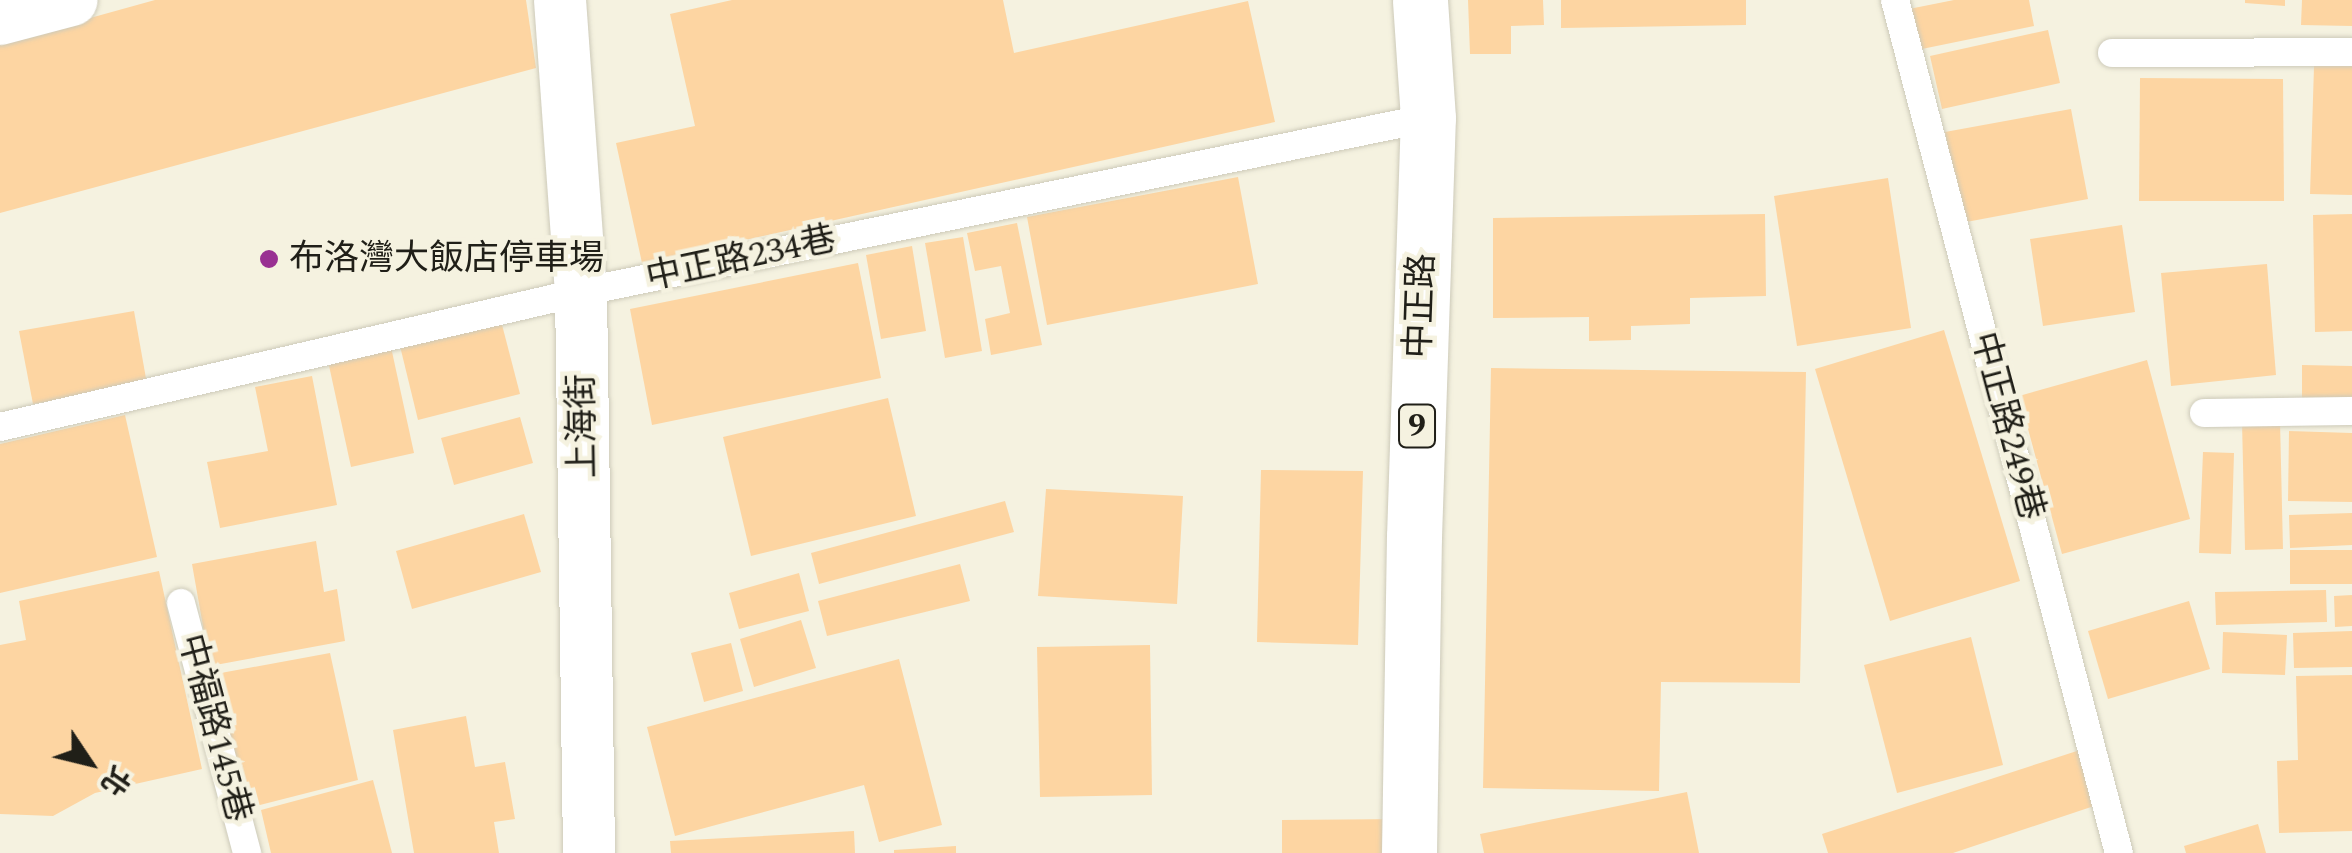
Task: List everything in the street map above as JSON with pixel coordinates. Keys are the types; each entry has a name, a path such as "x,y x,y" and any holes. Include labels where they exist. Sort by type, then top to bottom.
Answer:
{"main road":[{"name":"中正路","path":"1410,853 1414,537 1428,118 1420,0"}],"street":[{"path":"0,20 72,0"},
{"name":"上海街","path":"560,0 581,292 589,853"}],"lane":[{"name":"中正路249巷","path":"1895,0 2120,853"},
{"path":"2112,53 2352,52"},
{"name":"中正路234巷","path":"0,428 581,292 1428,118"},
{"path":"2204,413 2352,411"},
{"name":"中福路145巷","path":"181,603 247,853"}],"building":[{"path":"155,0 526,0 536,68 0,213 0,43"},
{"path":"732,0 1003,0 1014,53 1248,1 1275,122 642,263 616,143 695,126 670,14"},
{"path":"1468,0 1543,0 1544,25 1511,26 1511,54 1470,54"},
{"path":"1561,0 1746,0 1746,25 1561,28"},
{"path":"1954,0 2029,0 2034,26 1917,50 1909,9"},
{"path":"2285,0 2285,6 2245,3"},
{"path":"2302,0 2352,0 2352,26 2301,25"},
{"path":"2048,30 2060,83 1942,109 1930,56"},
{"path":"2314,66 2352,66 2352,195 2310,194"},
{"path":"2140,78 2283,79 2284,201 2139,201"},
{"path":"2071,109 2088,199 1961,223 1945,132"},
{"path":"1238,177 1258,284 1047,325 1027,217"},
{"path":"1888,178 1911,328 1797,346 1774,196"},
{"path":"1765,214 1766,296 1690,298 1690,324 1631,326 1631,340 1589,341 1589,317 1493,318 1493,218"},
{"path":"2352,214 2352,331 2315,332 2313,215"},
{"path":"1017,223 1042,345 991,355 985,319 1010,313 1001,266 975,271 967,233"},
{"path":"2122,225 2135,312 2043,326 2030,239"},
{"path":"963,237 982,351 945,358 925,243"},
{"path":"912,246 926,331 881,339 866,255"},
{"path":"858,263 881,378 652,425 630,309"},
{"path":"2267,264 2276,375 2171,386 2161,273"},
{"path":"134,311 147,384 33,404 19,331"},
{"path":"500,317 520,394 418,420 399,342"},
{"path":"1944,330 2020,581 1890,621 1815,369"},
{"path":"391,347 414,453 351,467 328,361"},
{"path":"2147,360 2190,519 2062,554 2019,396"},
{"path":"2302,365 2352,366 2352,404 2302,403"},
{"path":"1491,368 1806,372 1800,683 1661,682 1659,791 1483,788"},
{"path":"312,376 337,505 220,528 207,462 268,451 255,387"},
{"path":"888,398 916,516 751,556 723,437"},
{"path":"125,415 157,557 0,593 0,444"},
{"path":"520,417 533,463 454,485 441,438"},
{"path":"2280,421 2283,549 2245,550 2242,422"},
{"path":"2289,431 2352,433 2352,502 2288,501"},
{"path":"2203,452 2234,453 2231,554 2199,553"},
{"path":"1261,470 1363,471 1358,645 1257,642"},
{"path":"1046,489 1183,496 1177,604 1038,596"},
{"path":"1005,501 1014,532 819,584 811,553"},
{"path":"2352,513 2352,545 2290,548 2289,515"},
{"path":"524,514 541,572 412,609 396,551"},
{"path":"316,541 324,592 337,589 345,641 210,666 192,564"},
{"path":"2290,550 2352,550 2352,584 2290,584"},
{"path":"960,564 970,601 827,636 818,601"},
{"path":"159,571 202,769 95,793 53,816 0,814 0,645 26,640 19,601"},
{"path":"799,573 809,611 739,629 729,593"},
{"path":"2326,590 2327,622 2216,625 2215,592"},
{"path":"2352,595 2352,626 2335,627 2334,596"},
{"path":"2189,601 2210,669 2108,699 2088,631"},
{"path":"801,620 816,668 754,687 740,639"},
{"path":"2352,631 2352,667 2294,668 2293,633"},
{"path":"2223,632 2287,635 2285,675 2222,673"},
{"path":"1971,637 2003,765 1897,793 1864,665"},
{"path":"731,643 743,691 704,702 691,653"},
{"path":"1150,645 1152,795 1040,797 1037,647"},
{"path":"330,653 358,780 244,809 210,675"},
{"path":"899,659 942,825 879,842 864,785 675,836 647,727"},
{"path":"2352,675 2352,831 2279,833 2277,761 2298,760 2296,676"},
{"path":"466,716 475,767 505,762 515,819 494,822 499,853 414,853 393,730"},
{"path":"2083,749 2100,804 1953,853 1828,853 1822,834"},
{"path":"373,780 392,853 271,853 261,810"},
{"path":"1687,792 1699,853 1484,853 1480,834"},
{"path":"1405,819 1405,853 1282,853 1282,820"},
{"path":"2258,824 2266,853 2186,853 2184,846"},
{"path":"854,831 855,853 671,853 670,841"},
{"path":"956,846 956,853 894,853 894,850"}],"place":[{"name":"布洛灣大飯店停車場","path":"269,259"}]}
